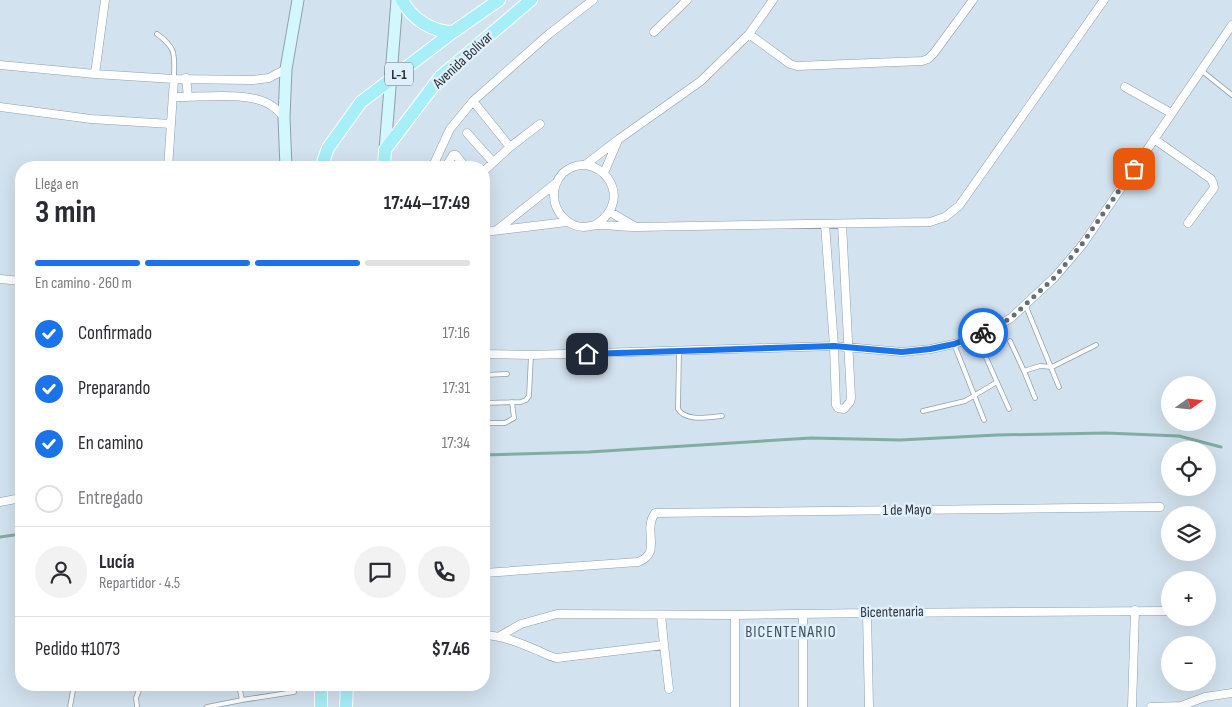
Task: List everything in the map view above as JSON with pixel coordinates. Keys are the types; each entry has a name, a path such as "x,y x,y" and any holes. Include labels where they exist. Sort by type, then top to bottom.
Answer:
{"main road":[{"path":"402,0 411,13 422,22 443,32 453,32"},
{"name":"Avenida Bolívar","path":"323,161 328,148 361,102 453,32 499,0"},
{"name":"Avenida Bolívar","path":"385,150 441,76 531,0"},
{"path":"384,161 385,150"},
{"path":"321,691 321,707"},
{"path":"346,707 347,691"}],"street":[{"path":"95,74 105,0"},
{"path":"286,161 284,117 286,69 298,0"},
{"path":"385,150 389,81 397,0"},
{"path":"435,161 450,130 473,101 549,34 593,0"},
{"path":"654,32 687,0"},
{"path":"585,165 701,81 749,34 773,0"},
{"path":"749,34 790,64 797,66 922,61 928,59 934,53 973,0"},
{"path":"490,231 567,222 582,227 595,225 636,228 930,222 945,217 959,206 1104,0"},
{"path":"490,354 531,355 834,346 902,352 930,349 979,336 1011,318 1055,277 1082,244 1232,25"},
{"path":"0,65 174,79 253,80 269,78 286,69"},
{"path":"186,78 188,97"},
{"path":"168,161 174,79"},
{"path":"1125,86 1171,113"},
{"path":"173,97 212,95 253,99 273,106 284,117"},
{"path":"473,101 510,147"},
{"path":"0,107 91,119 171,124"},
{"path":"490,166 510,147 540,124"},
{"path":"468,133 494,162"},
{"path":"604,173 619,139"},
{"path":"1154,139 1214,183 1214,188 1188,223"},
{"path":"448,161 453,155 460,161"},
{"path":"497,230 556,184 563,174 573,167 585,165 596,168 604,173 611,182 614,197 610,212 604,220 595,225"},
{"path":"556,184 553,194 554,205 567,222"},
{"path":"610,212 636,228"},
{"path":"825,224 834,346 836,405 838,408 844,409 851,398 842,224"},
{"path":"0,279 15,280"},
{"path":"0,502 15,499"},
{"name":"1 de Mayo","path":"490,573 638,562 647,559 651,551 650,524 655,514 1160,507"},
{"path":"1132,707 1135,610"},
{"name":"Bicentenaria","path":"500,636 521,624 557,614 735,615 867,612 1161,611"},
{"path":"867,612 869,707"},
{"path":"803,614 803,707"},
{"path":"662,615 669,689"},
{"path":"735,615 735,707"},
{"path":"490,635 500,636 540,651 550,657 557,658 664,645"},
{"path":"1151,707 1181,706 1205,698 1232,693"}],"lane":[{"path":"157,34 165,40 175,56 174,79"},
{"path":"1202,71 1232,95"},
{"path":"1026,304 1032,324 1059,387"},
{"path":"1010,341 1035,398"},
{"path":"954,344 984,420"},
{"path":"1024,371 1040,366 1052,367 1096,345"},
{"path":"679,351 678,409 688,417 722,416"},
{"path":"984,353 1009,409"},
{"path":"490,402 521,402 526,400 529,396 531,355"},
{"path":"490,375 507,374"},
{"path":"923,411 965,401 997,382"},
{"path":"490,423 505,423 514,418 512,402"},
{"path":"70,707 73,691"},
{"path":"137,707 136,698 139,691"},
{"path":"240,691 242,700"},
{"path":"207,707 294,692"}],"waterway":[{"path":"490,455 589,452 811,438 900,440 997,435 1106,433 1179,436 1221,447"},
{"path":"0,537 15,535"}],"way so far":[{"path":"983,333 1011,318 1055,277 1082,244 1134,169"}],"district":[{"name":"BICENTENARIO","path":"791,632"}],"route":[{"path":"587,354 834,346 902,352 954,344 983,333"}]}
